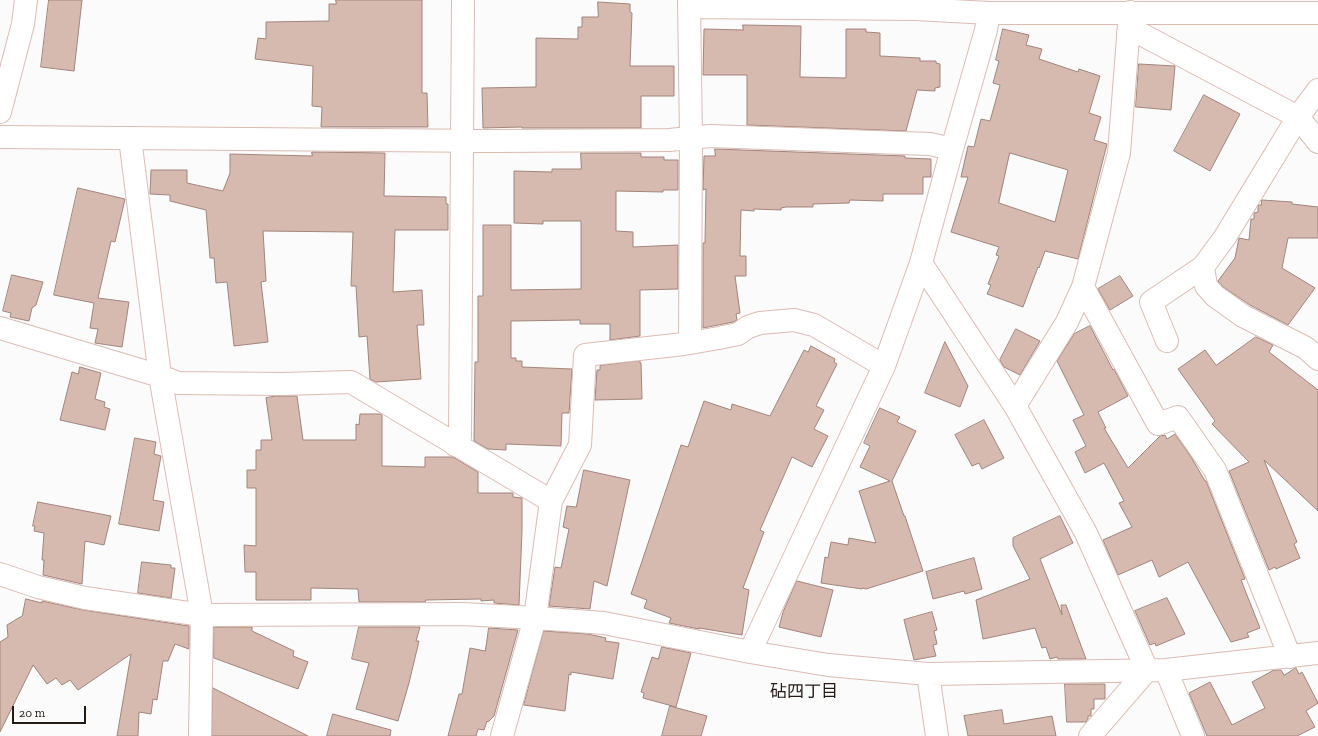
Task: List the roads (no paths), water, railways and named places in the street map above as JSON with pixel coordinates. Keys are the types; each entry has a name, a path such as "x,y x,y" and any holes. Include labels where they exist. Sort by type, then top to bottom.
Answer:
{"street":[{"path":"0,112 23,24 26,0"},
{"path":"455,445 460,437 463,0"},
{"path":"690,343 691,137 689,4 916,4 989,13 1318,14"},
{"path":"750,652 884,366 921,263 986,30 989,13"},
{"path":"1133,14 1139,33 1298,117 1318,142"},
{"path":"1015,406 1067,322 1083,287 1119,153 1133,14"},
{"path":"1167,341 1151,302 1203,267 1225,237 1298,117 1318,90"},
{"path":"0,137 669,140 710,136 930,144 952,149"},
{"path":"130,138 160,376 202,615 200,736"},
{"path":"921,263 1015,406 1086,533 1156,670 1193,736"},
{"path":"1203,267 1206,286 1215,296 1242,316 1314,348"},
{"path":"1083,287 1158,424 1178,417 1215,470 1290,656"},
{"path":"502,736 535,618 551,501 580,445 585,355 690,343 738,334 748,327 760,323 794,320 814,325 884,366"},
{"path":"0,328 160,376 178,383 283,384 351,382 551,501"},
{"path":"0,574 38,587 85,598 202,615 463,614 604,623 750,652 828,665 928,674 1156,670 1318,654"},
{"path":"1090,736 1156,670"},
{"path":"928,674 937,736"}],"district":[{"name":"砧四丁目","path":"804,692"}]}
